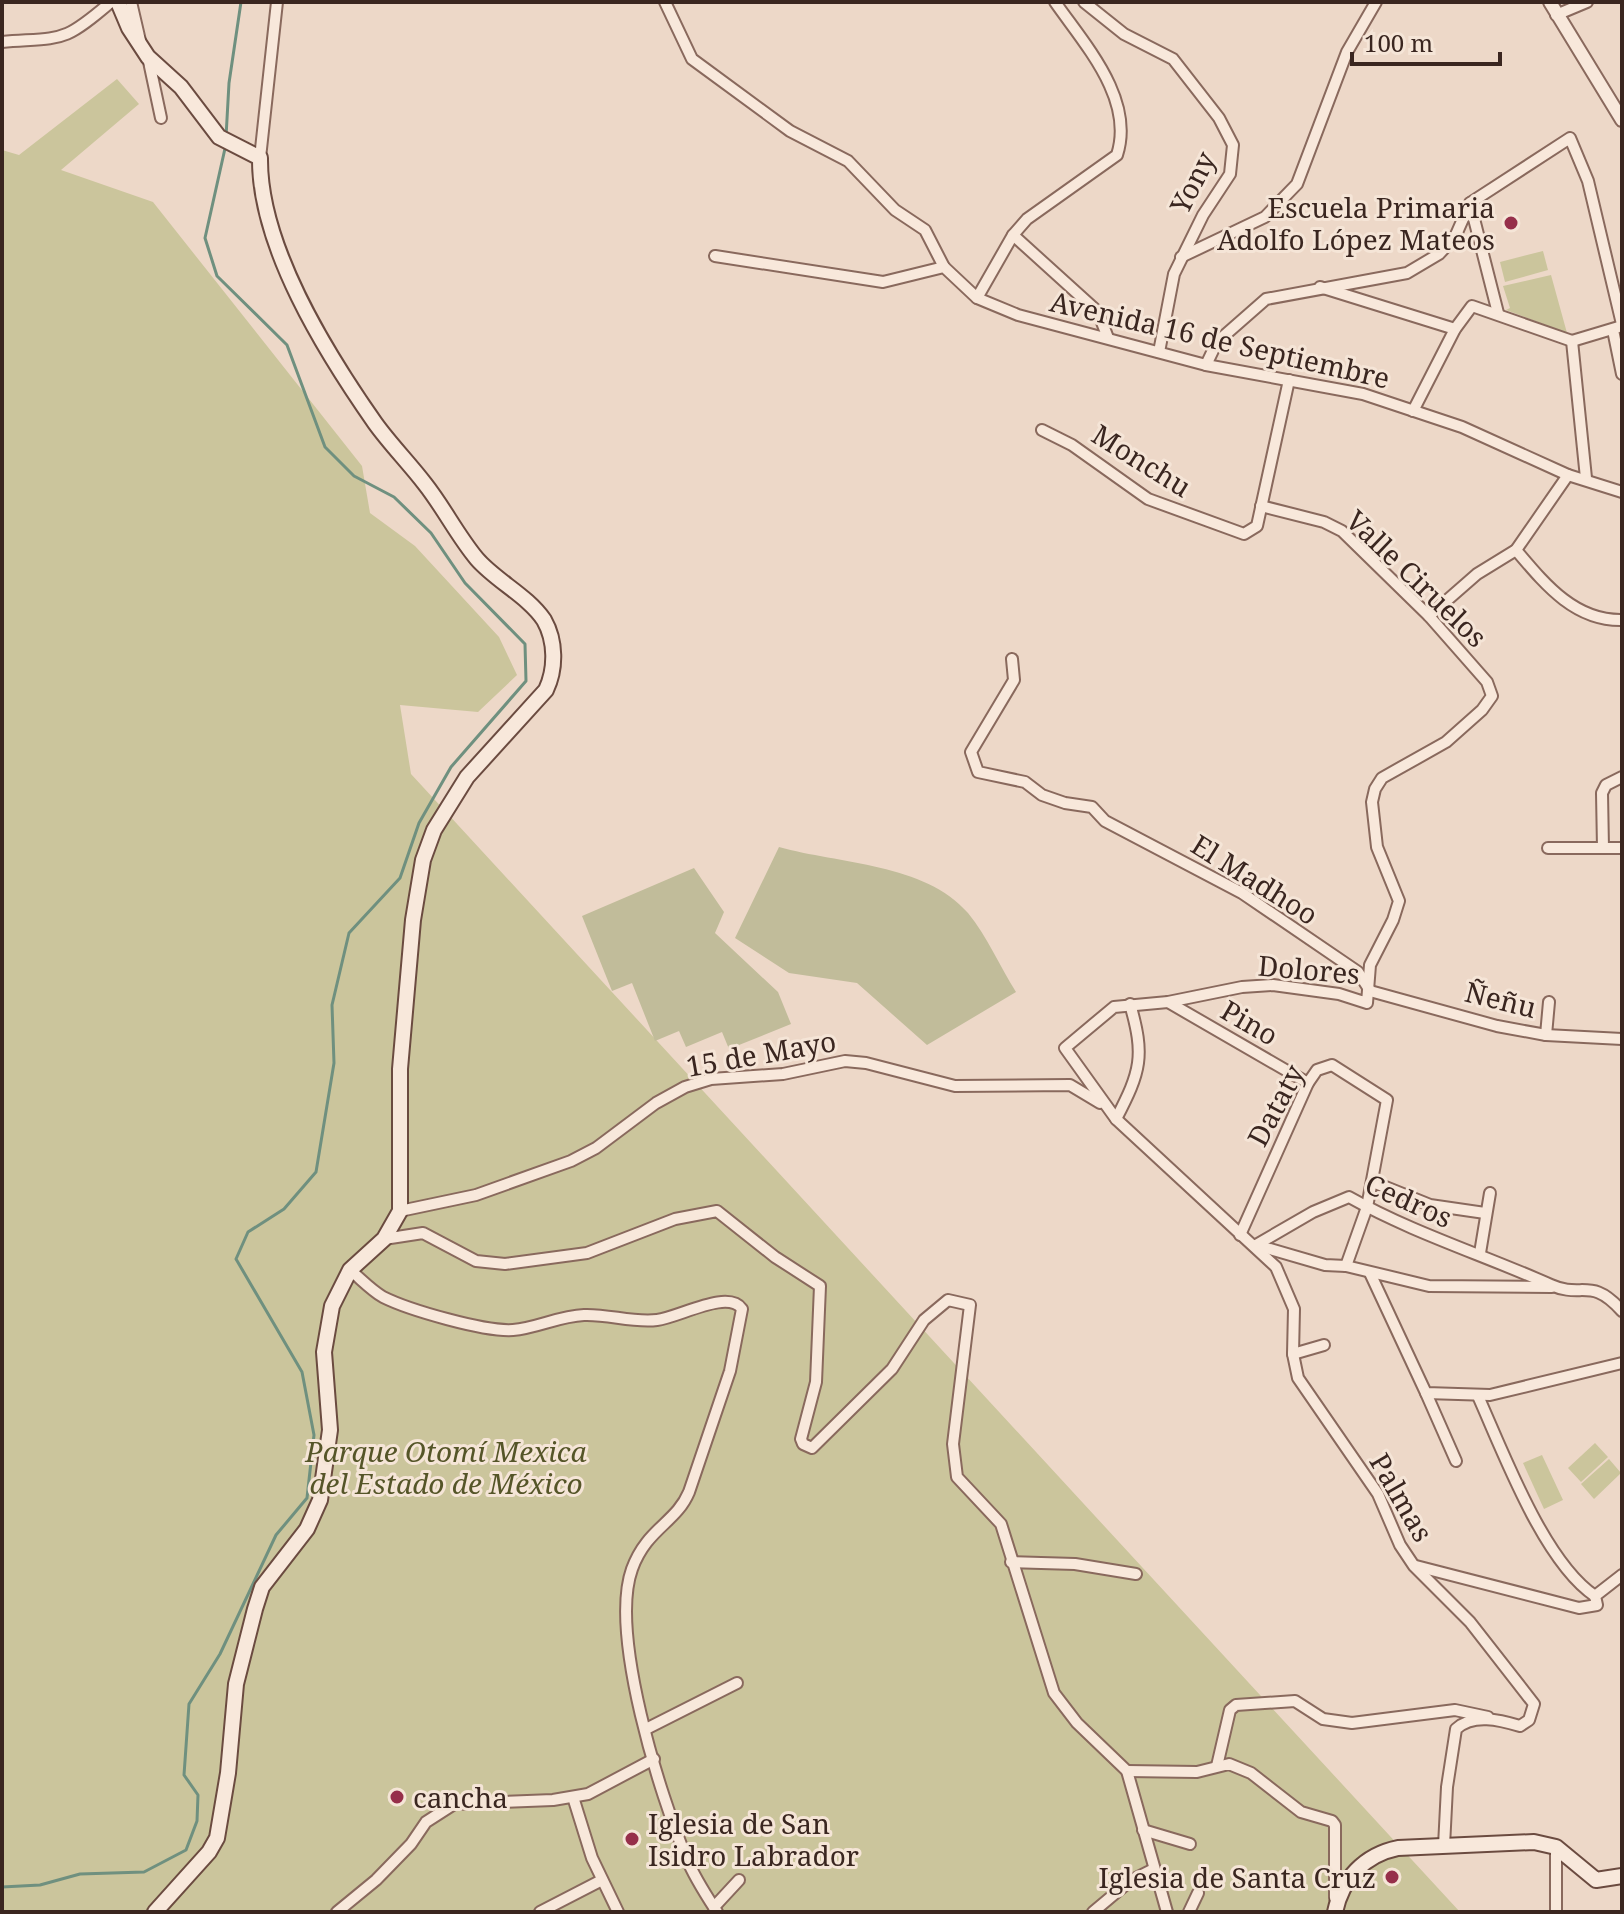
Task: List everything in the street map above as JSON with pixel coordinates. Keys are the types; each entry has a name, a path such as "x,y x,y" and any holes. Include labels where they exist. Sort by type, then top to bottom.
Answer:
{"main road":[{"path":"118,2 145,52 181,87 219,137 257,157 282,256 335,358 375,422 432,492 476,557 490,574 538,613 548,628 553,654 552,677 546,690 467,777 434,830 423,860 413,920 400,1069 400,1211 384,1239 350,1270 332,1306 325,1342 330,1430 320,1500 307,1529 262,1587 255,1609 236,1684 228,1773 217,1838 209,1852 155,1912"},
{"path":"1334,1912 1347,1879 1384,1851 1534,1842 1556,1847 1588,1877 1606,1881 1621,1878"}],"street":[{"path":"2,42 60,38 80,28 111,2"},
{"path":"131,2 161,118"},
{"path":"257,157 277,2"},
{"name":"Avenida 16 de Septiembre","path":"665,2 692,59 790,131 854,166 895,210 925,230 944,267 977,298 1032,320 1206,365 1363,394 1462,427 1568,475 1586,478 1622,492"},
{"path":"977,298 1013,235 1043,204 1117,155 1122,134 1109,84 1055,2"},
{"name":"Yony","path":"1084,2 1124,34 1173,59 1219,118 1233,145 1230,174 1180,258 1170,290 1159,352"},
{"path":"1180,258 1265,217 1297,184 1347,52 1376,2"},
{"path":"1550,2 1622,120"},
{"path":"1556,15 1587,2"},
{"path":"1206,365 1217,342 1266,299 1407,273 1423,265 1455,237 1470,203 1570,138 1588,181 1619,327 1622,374"},
{"path":"1470,203 1498,313"},
{"path":"1013,235 1090,303 1103,322 1108,338"},
{"path":"715,256 883,282 944,267"},
{"path":"1318,287 1455,329"},
{"path":"1413,411 1455,329 1472,306 1572,341 1619,327"},
{"path":"1572,341 1586,478"},
{"name":"Monchu","path":"1042,430 1072,445 1148,499 1244,534 1254,529 1261,506 1289,380"},
{"path":"1429,616 1477,574 1516,550 1568,475"},
{"name":"Valle Ciruelos","path":"1261,506 1334,526 1429,616 1487,682"},
{"path":"1516,550 1556,595 1592,615 1622,620"},
{"name":"El Madhoo","path":"1012,659 1014,680 971,752 975,767 984,776 1025,782 1047,798 1088,805 1105,821 1242,893 1358,972 1370,991"},
{"name":"Dolores","path":"1102,1104 1065,1048 1114,1007 1168,1002 1258,985 1339,994 1367,1003 1370,965 1399,901 1377,847 1372,802 1375,789 1382,778 1430,753 1482,710 1492,696 1487,682"},
{"path":"1603,848 1602,793 1606,785 1622,777"},
{"path":"1548,848 1622,848"},
{"name":"Ñeñu","path":"1370,991 1497,1026 1546,1035 1622,1039"},
{"name":"Pino","path":"1168,1002 1308,1083"},
{"path":"1546,1035 1549,1002"},
{"path":"1116,1119 1141,1058 1141,1042 1130,1004"},
{"name":"15 de Mayo","path":"400,1211 476,1195 571,1161 596,1148 656,1103 685,1087 711,1079 783,1074 845,1061 866,1063 955,1086 1070,1085 1102,1104"},
{"name":"Dataty","path":"1240,1235 1308,1083 1323,1065 1332,1065 1387,1100 1373,1182"},
{"path":"1102,1104 1240,1235 1256,1245 1325,1265 1346,1266 1457,1289 1554,1287"},
{"path":"1346,1266 1373,1182 1430,1205 1485,1213"},
{"path":"1480,1253 1490,1193"},
{"name":"Cedros","path":"1256,1245 1349,1197 1453,1246 1480,1253 1554,1287 1599,1291 1622,1311"},
{"path":"384,1239 423,1233 476,1261 505,1264 587,1253 675,1219 717,1211 775,1257 820,1286 816,1382 801,1439 803,1444 812,1448 892,1369 933,1310 948,1300 970,1305 972,1314 959,1382 953,1444 957,1477 1001,1524 1054,1693 1077,1723 1127,1771 1152,1870 1167,1912"},
{"name":"Palmas","path":"1256,1245 1276,1267 1292,1302 1295,1318 1293,1354 1298,1378 1378,1494 1400,1545 1414,1566 1470,1622 1534,1704 1533,1714 1524,1724 1470,1720 1456,1729 1447,1787 1444,1846"},
{"path":"350,1270 384,1297 407,1306 464,1323 511,1330 553,1318 587,1315 653,1320 682,1316 723,1300 740,1304 742,1312 730,1371 689,1492 680,1509 663,1521 642,1546 631,1572 630,1675 687,1859 715,1910 739,1880"},
{"path":"1370,1273 1456,1461"},
{"path":"1293,1354 1324,1345"},
{"path":"1426,1393 1478,1396 1622,1363"},
{"path":"1414,1566 1579,1608 1597,1605 1595,1596 1577,1584 1546,1538 1478,1396"},
{"path":"1011,1562 1075,1564 1136,1574"},
{"path":"1595,1596 1622,1575"},
{"path":"646,1729 737,1683"},
{"name":"Palmas","path":"1217,1766 1230,1710 1241,1704 1295,1701 1323,1719 1352,1723 1455,1710 1472,1711 1496,1720"},
{"path":"337,1912 402,1853 426,1822 454,1804 588,1794 654,1759"},
{"path":"1127,1771 1197,1772 1217,1766 1242,1768 1301,1812 1335,1825 1334,1912"},
{"path":"573,1797 602,1880 618,1912"},
{"path":"1143,1830 1190,1844"},
{"path":"1556,1847 1556,1912"},
{"path":"1093,1912 1130,1881 1152,1870"},
{"path":"540,1912 602,1880"},
{"path":"1189,1912 1198,1893"}],"green space":[{"name":"Parque Otomí Mexica del Estado de México","path":"117,79 139,104 61,170 153,202 362,466 370,513 415,546 499,637 517,675 478,712 400,705 411,774 1460,1912 2,1912 2,150 19,155"},
{"path":"1543,251 1548,270 1505,282 1500,262"},
{"path":"1551,275 1567,333 1506,310 1510,308 1503,286"},
{"path":"1595,1443 1608,1457 1581,1482 1568,1468"},
{"path":"1542,1455 1563,1500 1544,1509 1523,1463"},
{"path":"1609,1459 1621,1473 1594,1499 1581,1484"}],"shaded area":[{"path":"779,847 880,868 929,884 968,913 1016,992 927,1045 857,983 789,973 735,938"},
{"path":"694,868 724,912 715,933 778,992 791,1024 729,1049 722,1032 686,1047 679,1031 655,1041 632,983 612,991 582,916"}],"waterway":[{"path":"226,137 229,83 241,2"},
{"path":"2,1887 40,1885 80,1874 144,1872 186,1850 197,1821 198,1795 184,1775 189,1704 220,1654 276,1535 307,1498 314,1435 302,1372 236,1259 248,1232 284,1209 316,1172 334,1063 332,1005 349,933 400,878 419,823 451,767 526,681 525,644 465,583 431,533 394,497 354,476 325,447 287,345 217,276 205,238 226,144"}],"place":[{"name":"Escuela Primaria Adolfo López Mateos","path":"1511,223"},
{"name":"cancha","path":"397,1797"},
{"name":"Iglesia de San Isidro Labrador","path":"632,1839"},
{"name":"Iglesia de Santa Cruz","path":"1392,1877"}]}
